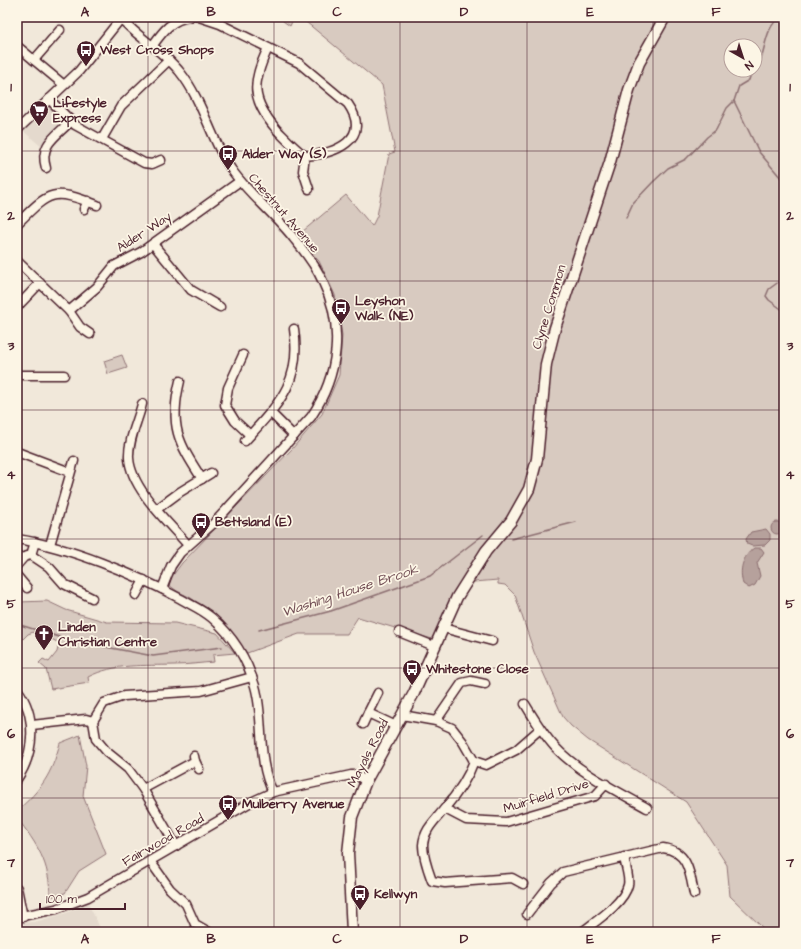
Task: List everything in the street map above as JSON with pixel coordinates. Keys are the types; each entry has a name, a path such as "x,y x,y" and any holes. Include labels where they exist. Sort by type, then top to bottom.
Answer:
{"main road":[{"name":"Clyne Common","path":"457,598 486,551 511,521 529,489 537,459 546,364 554,328 610,162 629,90 639,63 665,17"},
{"name":"Mayals Road","path":"352,932 348,853 350,824 366,781 402,715 457,598"}],"street":[{"path":"153,45 167,27 180,20 190,17"},
{"path":"199,17 220,24 268,48 298,63 317,77 348,104 355,118 355,131 348,142 317,155 305,156 296,150 270,122 258,103 256,82 258,70 268,48"},
{"path":"17,130 64,86 96,51 121,18"},
{"name":"Chestnut Avenue","path":"121,18 153,45 180,72 192,91 217,146 240,181 295,240 314,266 326,289 333,312 336,330 335,363 318,406 294,436 215,522 188,545 171,566 165,591"},
{"path":"34,60 60,30"},
{"path":"17,46 64,86"},
{"path":"102,139 121,106 169,60"},
{"path":"49,99 70,122 144,163 152,164 161,160"},
{"path":"46,168 43,157 44,150 70,122"},
{"path":"305,156 302,171 309,189"},
{"name":"Alder Way","path":"69,311 97,287 114,266 153,244 240,181"},
{"path":"17,224 39,201 48,197 62,194 97,204"},
{"path":"84,209 88,201"},
{"path":"153,244 191,290 220,307"},
{"path":"17,261 69,311 80,327 90,334"},
{"path":"17,307 40,283"},
{"path":"243,355 235,363 225,405 248,438 283,397 292,379 295,363 294,329"},
{"path":"17,375 64,375"},
{"path":"180,381 174,407 175,422 181,445 202,479"},
{"path":"142,404 130,446 130,468 139,486 188,545"},
{"path":"270,412 294,436"},
{"path":"17,452 70,472"},
{"path":"50,545 74,461"},
{"path":"157,509 180,492 211,474"},
{"path":"17,539 50,545 144,580 207,614 222,627 241,651 252,677 259,706 264,770 273,792"},
{"path":"31,555 35,542"},
{"path":"17,565 24,557 31,555 49,566 64,584 92,598"},
{"path":"17,576 27,588"},
{"path":"135,594 144,580"},
{"path":"443,628 492,641"},
{"path":"399,632 434,646"},
{"path":"176,846 143,789 128,769 100,745 95,734 93,721 104,703 117,698 201,691 252,677"},
{"path":"436,721 462,683 471,681 485,684"},
{"path":"17,689 26,704 32,725 29,753 23,770 17,779"},
{"path":"363,724 378,693"},
{"path":"525,704 555,748 575,765 647,808"},
{"path":"368,713 396,726"},
{"path":"402,715 436,721 452,728 463,742 474,761 486,765 516,750 540,728"},
{"path":"32,725 86,719 93,721"},
{"path":"143,789 194,759 199,769"},
{"path":"474,761 470,772 445,808 428,827 424,844 426,864 432,881 445,883 512,878 523,884"},
{"name":"Fairwood Road","path":"20,917 56,909 88,897 250,803 273,792 352,775 356,775 366,781"},
{"name":"Muirfield Drive","path":"445,808 466,820 506,822 595,796 606,784"},
{"path":"527,914 551,883 563,872 663,848 674,850 686,862 694,894"},
{"path":"582,932 615,905 623,896 629,885 624,857"},
{"path":"150,861 173,893 186,904 195,924 208,932"},
{"path":"17,888 20,917"}],"shaded area":[{"path":"285,17 294,17 290,26 283,21"},
{"path":"300,17 784,17 784,932 751,932 763,928 730,896 727,865 686,802 588,740 571,726 563,717 534,652 515,595 505,585 498,584 498,580 462,583 432,639 358,617 347,634 299,634 247,653 226,626 191,598 169,585 171,578 182,563 292,449 322,414 339,375 342,335 335,295 319,261 296,237 346,195 372,226 377,216 389,154 395,152 382,85"},
{"path":"49,104 66,122 43,148 21,129"},
{"path":"122,355 127,368 108,374 104,361"},
{"path":"777,522 781,524 783,528 781,532 777,534 773,532 771,528 773,524"},
{"path":"766,529 770,534 770,540 765,545 752,546 747,544 746,539 751,532"},
{"path":"754,548 761,548 764,552 757,563 760,576 755,585 749,588 743,584 741,574 742,564 747,555"},
{"path":"17,601 47,601 66,610 107,622 175,623 217,633 235,653 213,655 214,662 184,665 119,667 88,677 89,683 51,689 46,669 39,663 43,659 49,662 57,652 59,643 36,631 28,634 23,639 17,636"},
{"path":"80,735 86,766 83,796 106,854 79,871 65,893 50,897 48,874 45,864 36,845 17,818 17,811 44,781 53,764 60,743"},
{"path":"88,903 102,932 17,932 17,923 35,922 66,913"}],"waterway":[{"path":"763,50 770,29 774,22 780,17"},
{"path":"626,218 633,203 653,182 668,168 686,159 707,137 716,130 727,108 734,101 739,86 749,80 750,78"},
{"path":"734,101 759,152 781,178"},
{"path":"784,278 769,289 766,296 784,311"},
{"name":"Washing House Brook","path":"511,539 576,522"},
{"name":"Washing House Brook","path":"259,630 331,611 430,576 483,535"},
{"name":"Washing House Brook","path":"17,624 69,640 153,656 222,647"}],"place":[{"name":"West Cross Shops","path":"86,67"},
{"name":"Lifestyle Express","path":"39,127"},
{"name":"Alder Way (S)","path":"228,171"},
{"name":"Leyshon Walk (NE)","path":"341,325"},
{"name":"Bettsland (E)","path":"201,539"},
{"name":"Linden Christian Centre","path":"44,651"},
{"name":"Whitestone Close","path":"412,686"},
{"name":"Mulberry Avenue","path":"228,821"},
{"name":"Kellwyn","path":"360,911"}]}
